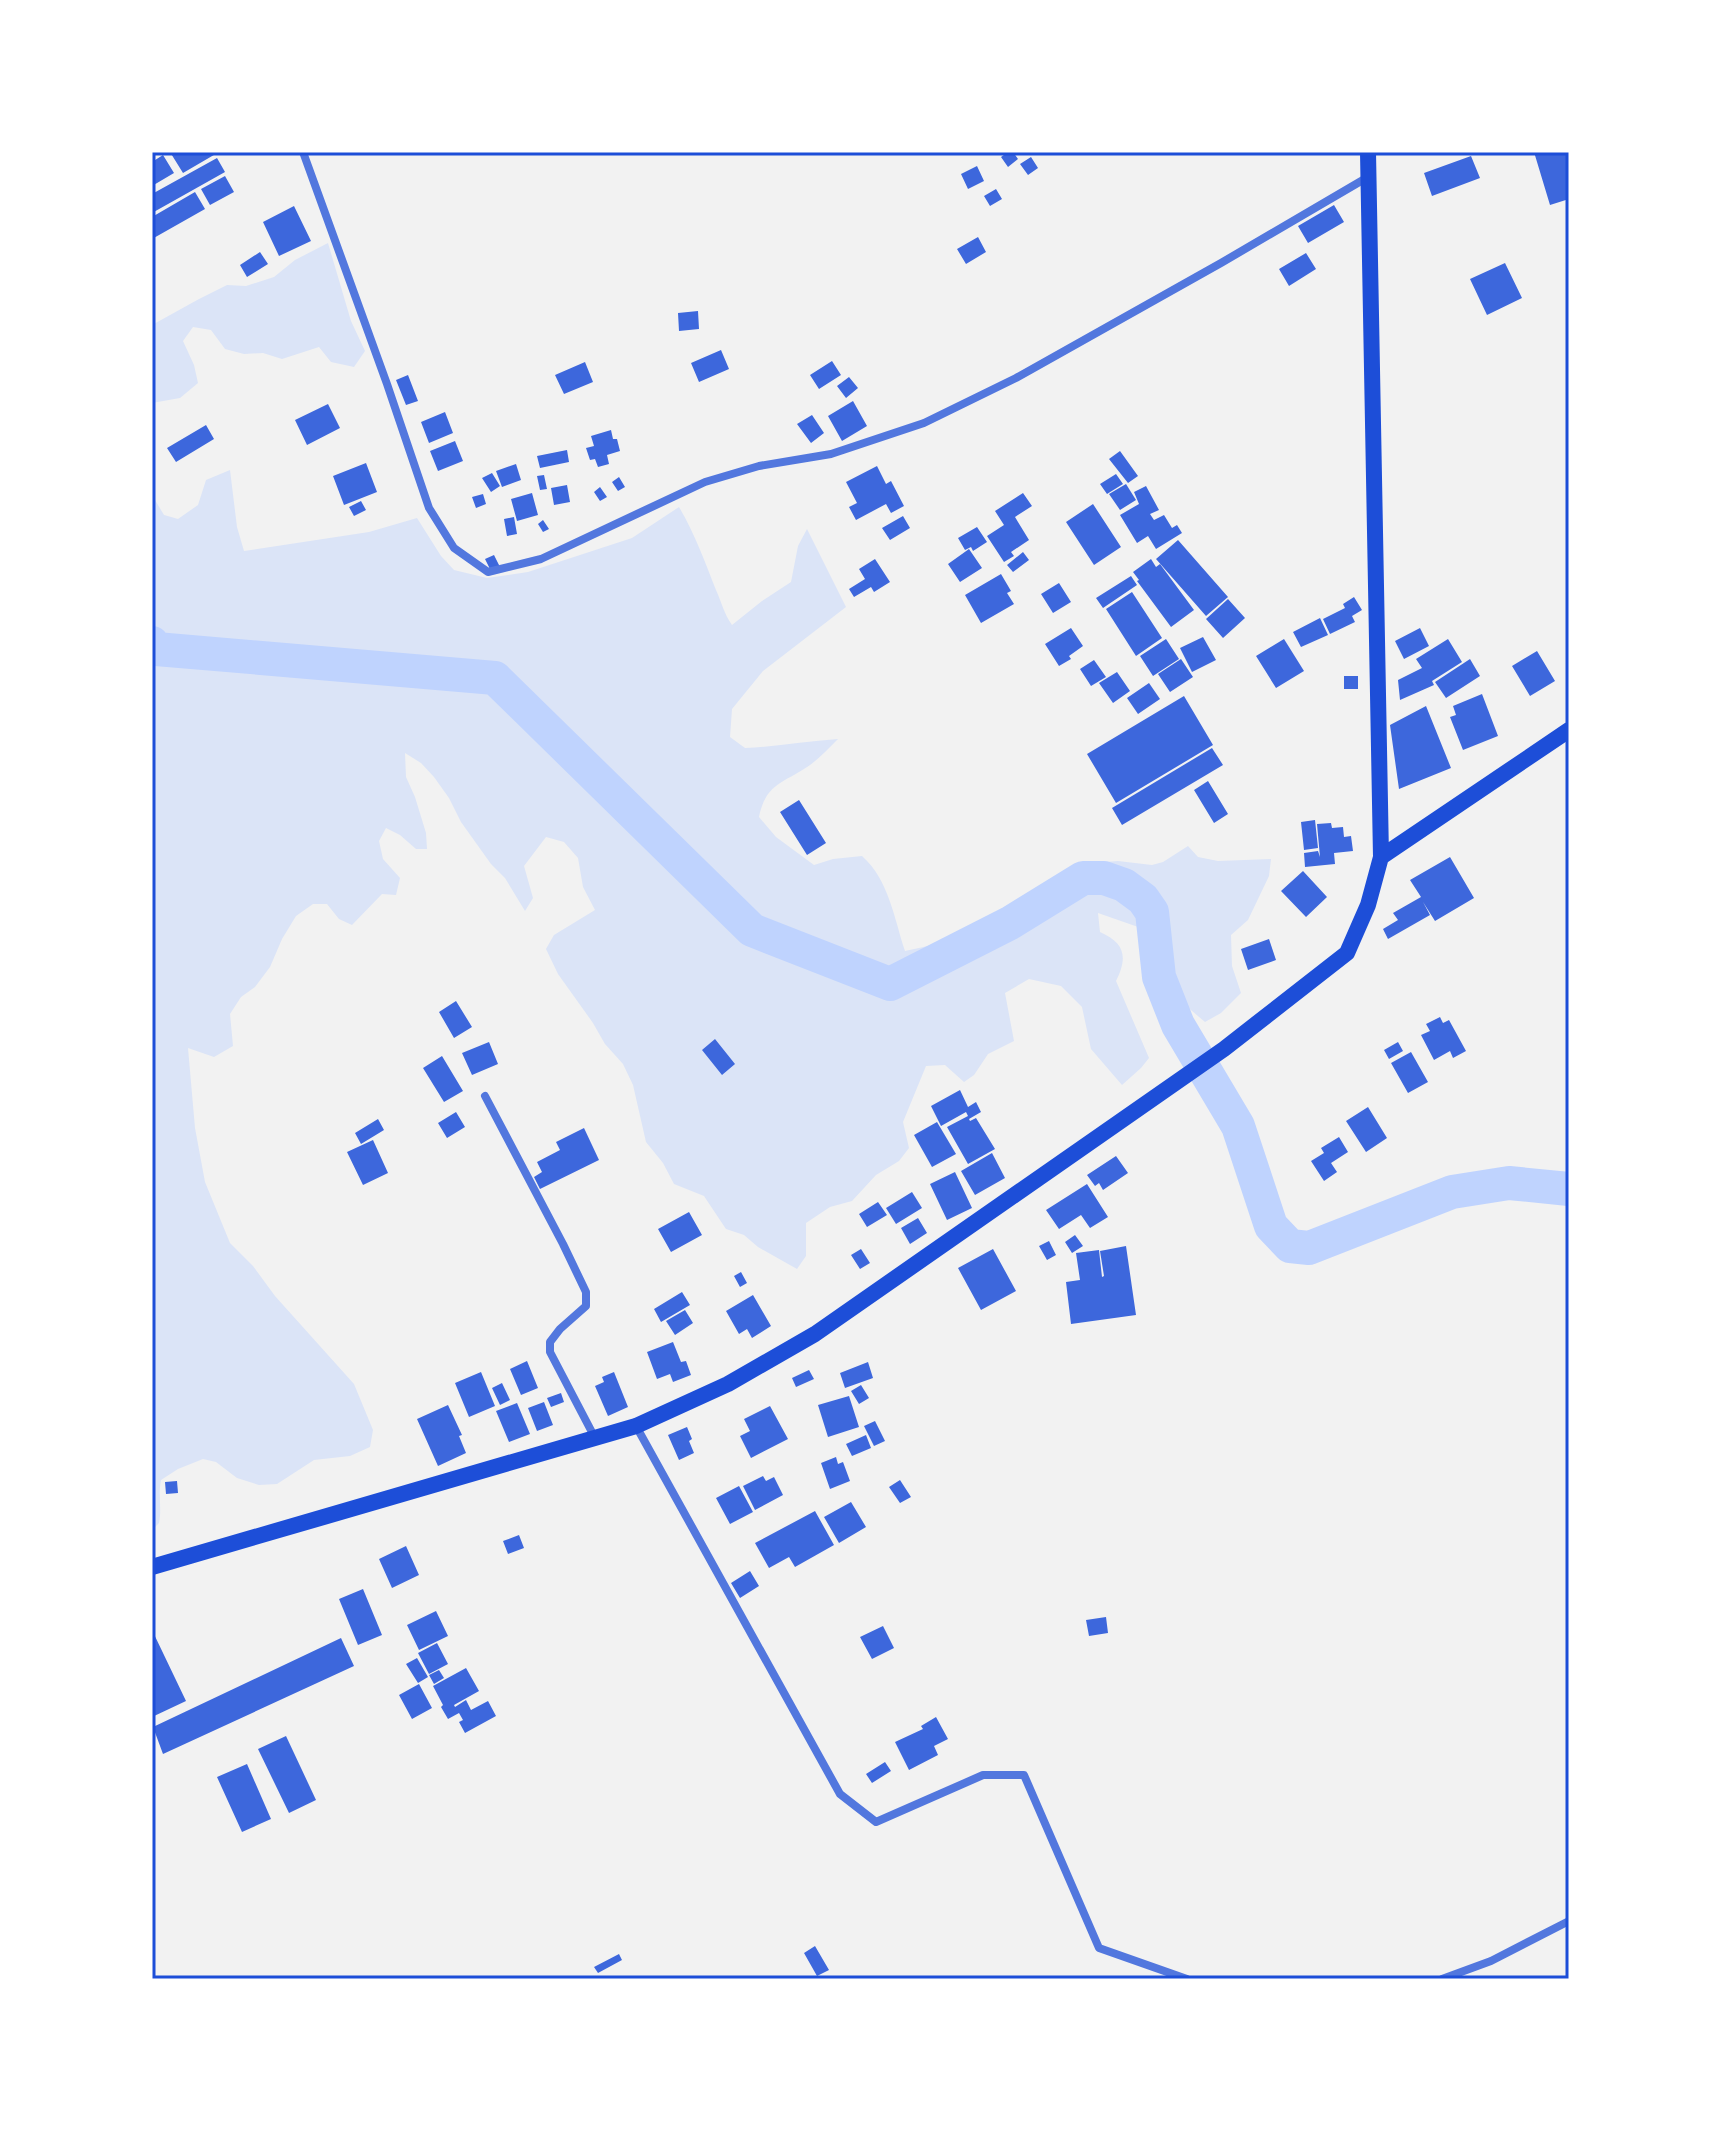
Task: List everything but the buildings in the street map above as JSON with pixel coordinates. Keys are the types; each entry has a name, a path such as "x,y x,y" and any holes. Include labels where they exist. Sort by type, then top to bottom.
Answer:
{"main road":[{"path":"152,1567 636,1426 728,1384 815,1334 1224,1049 1347,953 1368,905 1381,857 1368,152"},
{"path":"1381,857 1569,730"}],"street":[{"path":"303,152 429,508 454,548 488,572 541,559 705,482 759,466 831,454 924,423 1016,378 1369,177"},
{"path":"485,1096 586,1292 586,1306 550,1342 550,1352 595,1438"},
{"path":"636,1426 840,1794 876,1822 983,1775 1024,1775 1099,1948 1187,1979"},
{"path":"1442,1979 1491,1961 1569,1921"}],"shaded area":[{"path":"328,243 351,321 365,351 354,367 331,362 319,347 282,359 263,353 244,354 225,349 211,330 193,327 183,341 198,383 180,398 152,403 152,325 227,285 246,286 274,277 295,260"},
{"path":"230,470 237,527 244,551 369,532 417,518 441,556 454,570 487,578 528,572 632,538 679,507 732,625 791,582 798,546 807,529 846,607 763,671 732,709 730,737 745,748 838,739 814,762 778,785 766,797 759,817 776,837 814,865 862,856 885,888 905,951 960,939 1091,863 1118,861 1152,865 1163,862 1188,846 1198,857 1218,861 1271,859 1269,876 1248,920 1231,935 1232,966 1241,993 1221,1013 1205,1022 1185,1005 1173,988 1166,960 1155,942 1141,928 1098,913 1100,932 1115,941 1122,952 1122,965 1116,981 1149,1058 1141,1068 1122,1085 1091,1049 1082,1007 1061,986 1029,979 1005,993 1014,1041 988,1054 974,1075 964,1082 945,1065 926,1066 903,1122 909,1148 899,1161 876,1175 852,1201 830,1207 806,1223 806,1256 797,1269 758,1247 744,1235 726,1229 704,1196 674,1184 663,1163 646,1142 633,1085 623,1064 605,1044 558,974 546,949 554,935 595,910 583,887 578,858 564,842 546,837 524,866 533,898 525,911 505,878 461,822 434,777 421,763 405,753 406,777 426,833 427,849 416,849 386,828 379,841 383,859 400,878 396,895 382,894 352,925 339,919 327,904 313,904 296,916 270,967 255,987 241,997 230,1014 233,1046 214,1057 188,1048 195,1128 205,1182 230,1243 354,1384 373,1430 370,1447 350,1456 314,1460 277,1484 259,1485 237,1478 216,1462 203,1459 161,1480 159,1523 152,1530 152,495 164,515 178,519 198,505 206,480"}],"waterway":[{"path":"152,643 156,649 495,678 752,930 890,984 1010,923 1083,878 1104,878 1124,885 1143,899 1152,912 1159,977 1178,1025 1238,1126 1271,1226 1290,1246 1309,1248 1452,1192 1509,1183 1569,1189"}]}
